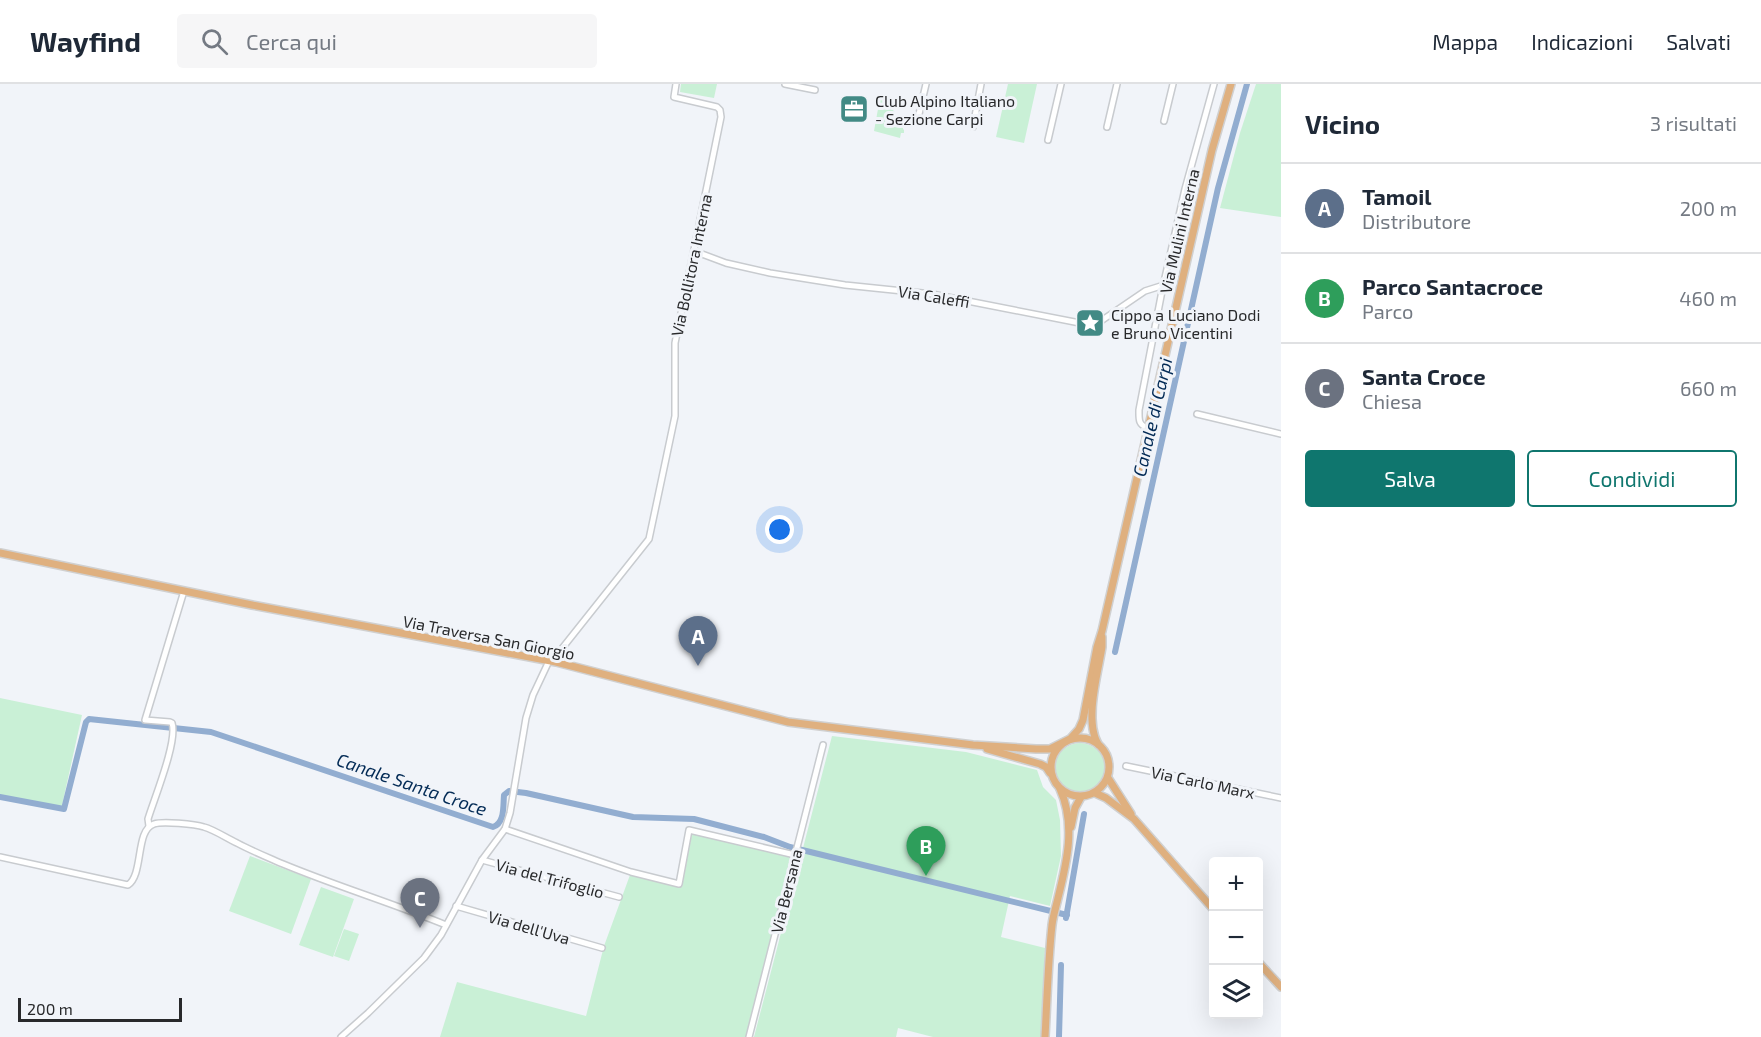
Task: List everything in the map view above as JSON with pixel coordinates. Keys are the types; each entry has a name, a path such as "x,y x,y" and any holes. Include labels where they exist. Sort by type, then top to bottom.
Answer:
{"main road":[{"name":"Via Mulini Interna","path":"1063,743 1076,734 1083,720 1097,647 1212,150 1232,84"},
{"name":"Via Traversa San Giorgio","path":"0,553 263,607 549,661 788,722 973,745 1036,750 1050,749 1063,743"},
{"name":"Via Mulini Interna","path":"1099,745 1094,735 1092,712 1102,647 1102,631"},
{"path":"1060,789 1081,797 1095,793 1103,787 1108,778 1109,760 1105,751 1092,740 1085,738 1063,743 1053,756 1051,767 1053,778 1065,800 1069,836"},
{"name":"Via Traversa San Giorgio","path":"973,745 1040,764 1046,767 1053,778"},
{"path":"1108,778 1134,819 1209,904"},
{"path":"1095,793 1106,798 1134,819"},
{"path":"1045,1037 1053,922 1075,808 1081,797"},
{"path":"1261,965 1281,987"}],"street":[{"name":"Via Bollitora Interna","path":"505,829 526,718 533,695 549,661 556,656 649,539 675,416 675,343 721,115 720,110 715,106 674,97 676,84"},
{"path":"784,84 814,90"},
{"path":"919,114 926,84"},
{"path":"973,127 981,84"},
{"path":"1048,141 1061,84"},
{"path":"1107,127 1117,84"},
{"path":"1164,121 1173,84"},
{"path":"1148,428 1140,423 1139,410 1185,189 1214,84"},
{"name":"Via Caleffi","path":"694,251 726,263 770,273 845,285 932,294 1090,325 1098,323 1145,291 1164,285"},
{"path":"1197,414 1281,435"},
{"path":"149,826 148,819 168,755 173,728 170,722 145,720 184,591"},
{"name":"Via Bersana","path":"749,1037 823,745"},
{"name":"Via Carlo Marx","path":"1126,766 1281,798"},
{"path":"0,857 128,885 134,878 144,834 149,826 156,823 189,824 205,827 286,865 396,904 446,925"},
{"path":"341,1037 424,958 446,925 482,860 505,829 631,872 679,884 689,830 796,854"},
{"name":"Via del Trifoglio","path":"482,860 618,897"},
{"name":"Via dell'Uva","path":"456,906 602,948"}],"green space":[{"path":"681,84 717,84 714,98 680,92"},
{"path":"1008,84 1037,84 1024,143 996,137"},
{"path":"1256,84 1281,84 1281,217 1220,208"},
{"path":"880,98 895,112 895,117 904,119 904,133 901,133 900,138 874,131"},
{"path":"0,698 82,715 61,810 0,798"},
{"path":"832,736 966,752 1037,770 1043,787 1056,800 1060,820 1061,856 1050,906 1010,896 1001,937 1045,948 1041,1037 933,1037 898,1028 896,1037 754,1037"},
{"path":"1075,743 1085,743 1098,750 1105,763 1105,773 1098,786 1085,793 1075,793 1066,789 1059,782 1055,773 1055,763 1059,754 1066,747"},
{"path":"692,833 792,858 748,1037 440,1037 457,982 586,1016 604,946 630,875 682,887"},
{"path":"250,856 311,879 291,934 229,911"},
{"path":"321,887 354,899 333,957 299,945"},
{"path":"344,929 359,934 349,961 334,956"}],"waterway":[{"name":"Canale di Carpi","path":"1115,652 1218,188 1247,84"},
{"name":"Canale Santa Croce","path":"0,797 64,809 86,722 89,719 211,732 493,827 500,822 504,795 509,791 526,793 633,817 694,819 764,837 790,847 1067,915"},
{"name":"Canale di Carpi","path":"1066,918 1084,814"},
{"name":"Canale di Carpi","path":"1059,1037 1061,965"}],"place":[{"name":"Club Alpino Italiano - Sezione Carpi","path":"854,109"},
{"name":"Cippo a Luciano Dodi e Bruno Vicentini","path":"1090,323"},
{"name":"Tamoil","path":"698,666"},
{"name":"Parco Santacroce","path":"926,876"},
{"name":"Santa Croce","path":"420,928"}]}
